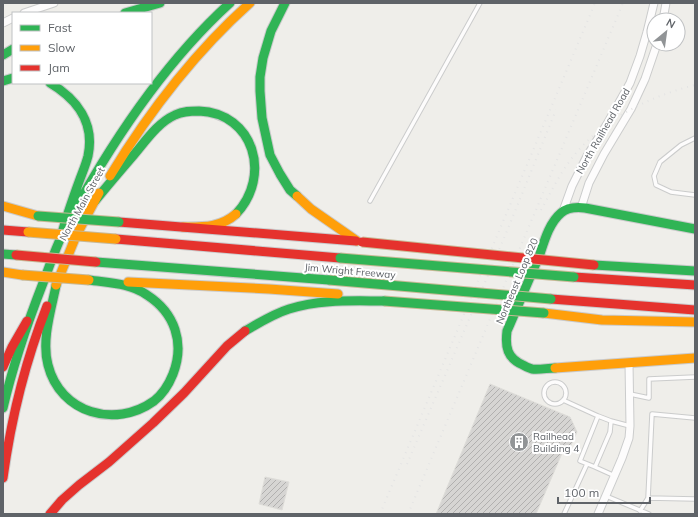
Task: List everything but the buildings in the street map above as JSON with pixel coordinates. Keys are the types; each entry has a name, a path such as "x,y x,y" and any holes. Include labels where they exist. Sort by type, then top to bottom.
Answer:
{"main road":[{"path":"128,12 160,3"},
{"name":"North Main Street","path":"3,408 27,322 61,237 81,199 111,146 138,107 175,60 230,3"},
{"name":"North Main Street","path":"3,478 13,419 21,384 42,319 76,236 120,159 172,86 201,51 250,3"},
{"path":"285,3 271,30 263,58 260,77 262,118 270,155 290,190 311,209 360,242"},
{"path":"3,55 12,50"},
{"path":"52,84 65,92 74,100 84,118 89,140 87,161 61,237"},
{"path":"95,201 157,127 171,117 178,114 197,111 221,115 235,124 243,132 253,150 256,162 256,174 251,193 241,209 224,222 212,226 183,227"},
{"path":"3,206 38,216"},
{"path":"563,211 574,207 695,229"},
{"name":"Northeast Loop 820","path":"563,211 556,218 544,242 507,331 505,347 510,357 516,362 533,369 695,358"},
{"path":"3,213 360,242 594,265 695,271"},
{"name":"Jim Wright Freeway","path":"3,230 574,277 695,285"},
{"name":"Jim Wright Freeway","path":"3,254 695,310"},
{"path":"3,272 22,275 89,280 312,292 384,300 544,313 602,320 695,322"},
{"path":"57,281 48,325 46,354 52,376 61,391 71,402 79,407 95,414 109,416 121,415 147,406 168,386 177,363 179,347 178,337 172,320 166,310 147,294 125,285 89,280"},
{"path":"50,514 62,500 109,462 153,423 184,393 226,346 242,332 256,323 289,309 309,304 330,301 384,300"},
{"path":"3,367 12,347 27,322"}],"street":[{"path":"26,12 40,5 54,3"},
{"name":"North Railhead Road","path":"563,211 572,186 587,156 614,114 630,83 648,32 654,3"},
{"name":"North Railhead Road","path":"581,208 589,183 604,154 631,109 645,79 653,52"},
{"path":"614,114 625,120"},
{"path":"598,514 615,476 629,438 629,362"}],"lane":[{"path":"370,202 480,3"},
{"path":"695,138 681,145 660,162 654,176 656,185 671,192 695,195"},
{"path":"630,394 649,398 649,379 695,377"},
{"path":"551,382 558,382 564,386 566,393 563,400 554,404 547,400 544,394 545,387 551,382"},
{"path":"563,400 598,416 630,426"},
{"path":"640,511 648,498 652,414 695,418"},
{"path":"598,416 580,461 615,476"},
{"path":"595,467 610,432 611,421"},
{"path":"564,514 587,464"},
{"path":"606,496 649,514"},
{"path":"648,498 695,499"}],"railway":[{"path":"380,514 595,3"},
{"path":"408,514 623,3"},
{"path":"541,210 569,162 581,147 595,134 609,123 642,104 659,96 695,85"},
{"path":"407,464 507,231 556,110"}],"traffic: fast":[{"path":"128,12 160,3"},
{"path":"73,213 106,156 163,75 206,26 230,3"},
{"path":"285,3 271,31 263,58 260,77 260,91 262,118 270,155 290,190 297,196"},
{"path":"3,55 12,50"},
{"path":"3,81 12,78"},
{"path":"52,84 60,89 76,104 82,113 89,133 88,156 61,237"},
{"path":"95,201 152,133 163,123 175,115 190,111 199,111 218,114 233,123 244,134 252,149 255,165 253,182 247,199 236,214"},
{"path":"555,368 532,369 513,359 508,351 506,337 507,331 539,257 547,233 553,222 561,213 573,208 582,208 695,229"},
{"path":"38,216 119,222"},
{"path":"3,408 11,376 26,329 53,256 65,229"},
{"path":"3,254 16,255"},
{"path":"340,258 574,277"},
{"path":"96,262 329,280"},
{"path":"594,265 695,271"},
{"path":"57,281 46,334 46,355 54,381 64,395 77,405 91,412 106,415 123,414 139,409 154,401 160,395 173,374 178,351 175,330 165,311 157,302 147,295 134,288 119,284 89,280"},
{"path":"329,280 551,299"},
{"path":"245,331 277,313 301,306 336,301 384,301"},
{"path":"384,301 544,313"}],"traffic: slow":[{"path":"110,176 140,129 174,84 210,42 250,3"},
{"path":"56,285 76,236 99,193"},
{"path":"297,196 311,209 357,241"},
{"path":"3,206 38,216"},
{"path":"183,227 211,226 224,222 236,214"},
{"path":"28,232 116,239"},
{"path":"3,272 22,275"},
{"path":"22,275 89,280"},
{"path":"128,282 338,294"},
{"path":"544,313 602,320 695,322"},
{"path":"555,368 695,358"}],"traffic: jam":[{"path":"119,222 356,241"},
{"path":"3,230 28,232"},
{"path":"116,239 340,258"},
{"path":"362,242 594,265"},
{"path":"16,255 96,262"},
{"path":"574,277 695,285"},
{"path":"551,299 695,310"},
{"path":"3,478 10,434 20,391 32,348 47,306"},
{"path":"3,367 12,347 27,321"},
{"path":"50,514 62,500 109,462 153,423 184,393 227,346 245,331"}],"place":[{"name":"Railhead Building 4","path":"519,442"}]}
